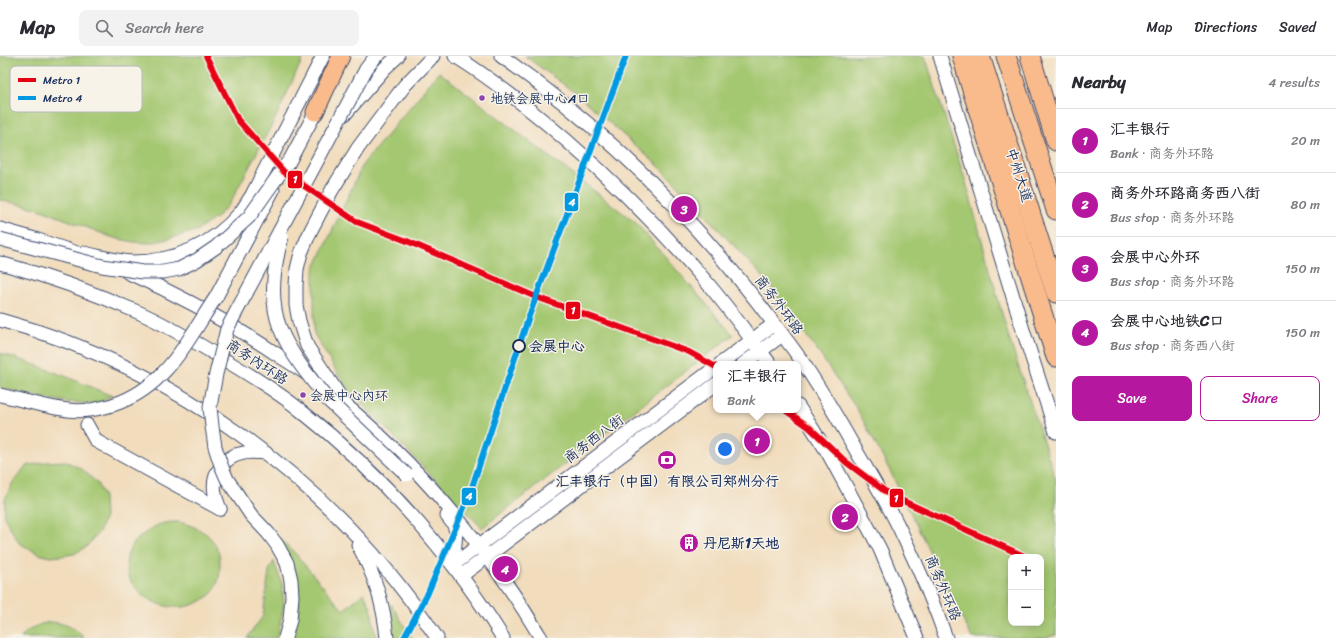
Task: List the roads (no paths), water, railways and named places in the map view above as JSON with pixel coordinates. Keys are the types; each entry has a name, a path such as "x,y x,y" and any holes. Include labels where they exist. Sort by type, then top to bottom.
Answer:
{"highway":[{"name":"中州大道","path":"1006,56 1056,210"},
{"path":"1030,56 1056,141"},
{"name":"中州大道","path":"971,57 1056,293"},
{"path":"971,57 973,93 1056,357"}],"main road":[{"path":"315,112 342,56"}],"street":[{"path":"73,251 130,262 147,261 168,258 185,253 201,246 219,234 240,213 252,195 323,56"},
{"path":"0,395 69,410 90,410 118,404 137,395 159,378 174,362 216,297 315,112 349,56"},
{"path":"284,638 290,620 292,596 291,580 287,563 277,545 251,515 227,479 216,447 210,407 217,368 228,329 366,69 376,56"},
{"path":"337,123 398,56"},
{"path":"347,406 307,346 299,321 296,305 297,269 301,253 311,230 332,190 358,148 405,85 433,56"},
{"path":"455,56 516,98 589,160 623,192 676,247 709,285 768,361"},
{"name":"商务外环路","path":"501,56 532,78 566,106 641,172 730,267 782,334 828,402 888,506 910,551 946,638"},
{"path":"940,56 1023,330 1056,432"},
{"path":"0,239 109,267 143,272 163,272 179,269 197,260 216,247 249,218 288,162"},
{"path":"286,219 276,265 274,285 275,306 280,328 292,352 318,388 340,412 439,506 454,525 456,532 453,565"},
{"path":"0,229 73,251 155,284 258,341 320,383 376,432 414,469 444,502 487,556 509,587 541,638"},
{"name":"商务内环路","path":"0,263 62,282 141,314 210,351 300,409 354,456 419,523 453,565 482,605 503,638"},
{"path":"0,320 44,334 118,363 151,380 205,412 266,453 316,496 378,559 415,606 437,638"},
{"path":"724,361 774,324"},
{"path":"747,361 782,334"},
{"name":"商务西八街","path":"453,565 713,369"},
{"path":"461,576 713,386"},
{"path":"801,411 828,453 880,549 917,638"},
{"path":"87,425 96,441 220,509 215,495 214,486 216,475 222,464 231,457 244,452 266,453"},
{"path":"350,529 366,560 383,610 387,638"}],"metro line":[{"name":"1","path":"206,56 238,120 284,172 357,222 407,241 536,297 689,352 713,365"},
{"name":"4","path":"404,638 427,595 469,496 529,316 626,56"},
{"name":"1","path":"789,413 809,427 846,462 890,495 1019,554"}],"place":[{"name":"地铁会展中心A口","path":"482,98"},
{"name":"会展中心外环","path":"684,209"},
{"name":"会展中心","path":"519,346"},
{"name":"会展中心内环","path":"303,395"},
{"name":"汇丰银行","path":"757,441"},
{"name":"汇丰银行（中国）有限公司郑州分行","path":"667,460"},
{"name":"商务外环路商务西八街","path":"845,517"},
{"name":"丹尼斯1天地","path":"689,543"},
{"name":"会展中心地铁C口","path":"505,569"}]}
